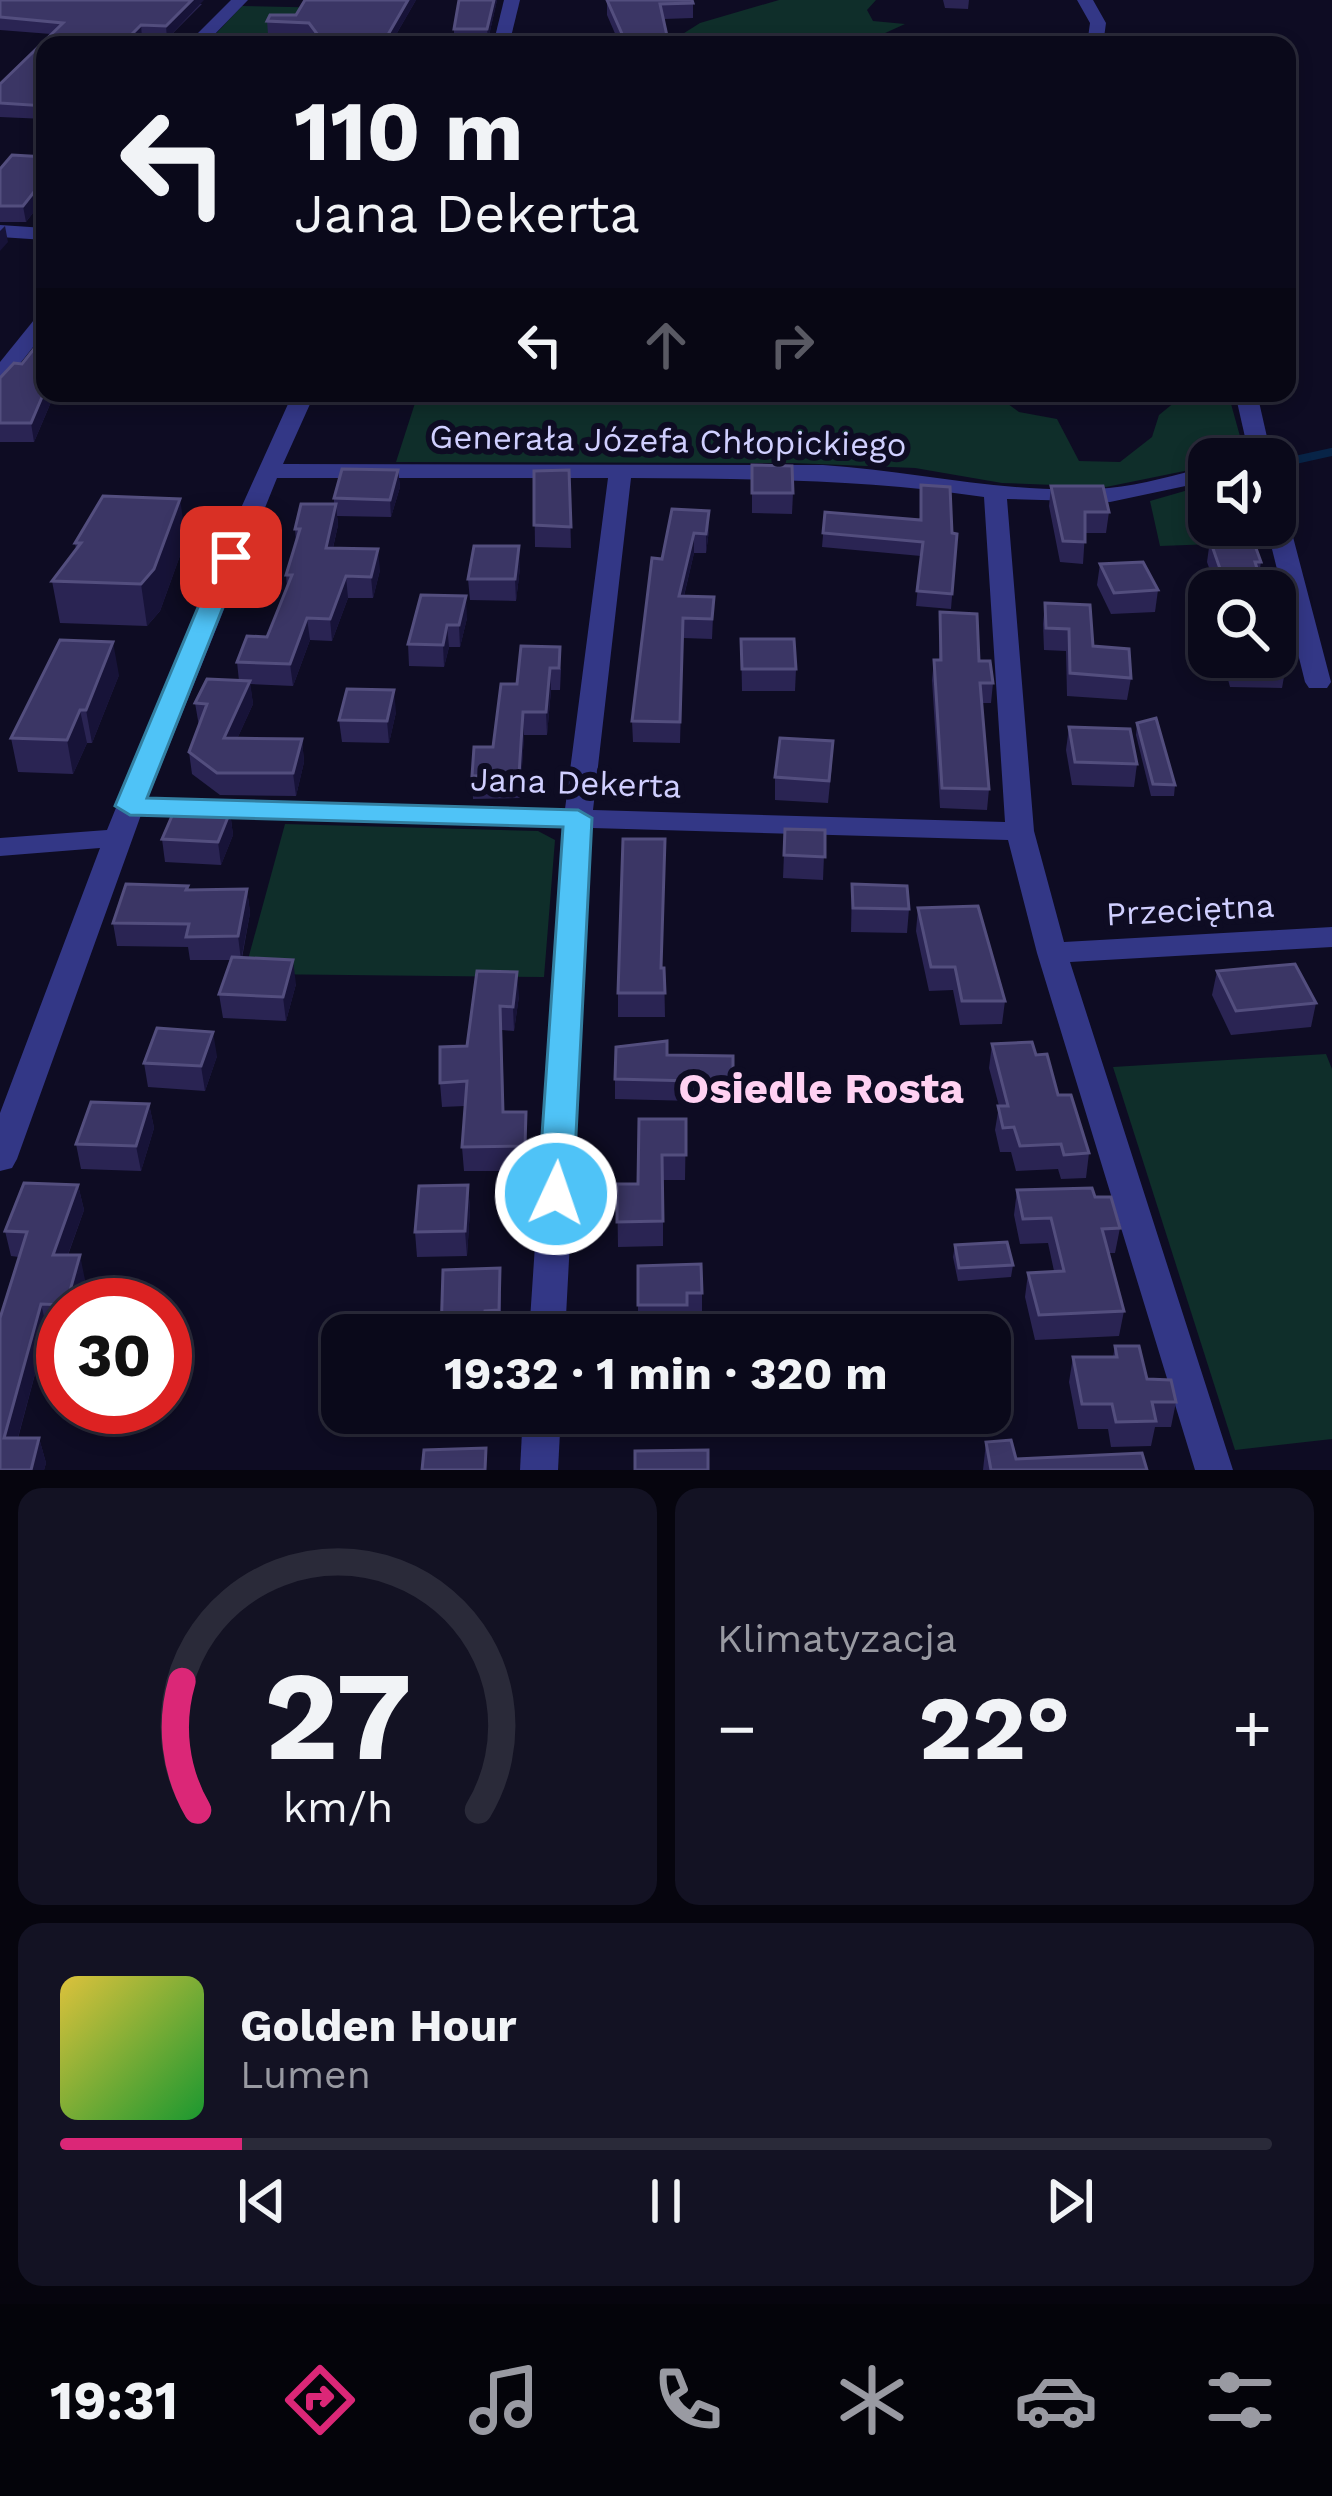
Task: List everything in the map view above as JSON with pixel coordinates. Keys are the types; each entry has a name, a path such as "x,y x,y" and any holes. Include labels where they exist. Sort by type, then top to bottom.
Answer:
{"street":[{"path":"204,36 239,0"},
{"path":"503,36 512,0"},
{"path":"1085,0 1098,23 1096,36"},
{"path":"0,231 36,233"},
{"path":"0,376 36,330"},
{"path":"0,1159 116,838 300,402"},
{"path":"1248,402 1256,438"},
{"name":"Generała Józefa Chłopickiego","path":"267,471 823,472 961,484 995,492 1110,495 1188,478"},
{"path":"548,1314 578,818 620,471"},
{"path":"995,492 1020,831 1052,953 1214,1470"},
{"path":"1283,546 1318,682"},
{"name":"Jana Dekerta","path":"130,806 1020,831"},
{"path":"0,847 116,838"},
{"name":"Przeciętna","path":"1052,953 1332,937"},
{"path":"539,1470 541,1434"}],"green space":[{"path":"779,0 876,0 867,10 873,21 905,24 881,36 681,35 700,23"},
{"path":"242,6 337,8 321,36 214,36"},
{"path":"415,402 1005,402 1019,412 1057,419 1079,461 1120,462 1152,437 1159,415 1175,402 1230,402 1240,438 1188,438 1188,470 1106,487 1002,483 915,468 794,463 396,462"},
{"path":"1188,490 1188,545 1160,546 1150,501"},
{"path":"285,824 538,831 555,840 544,977 244,974"},
{"path":"1326,1054 1332,1069 1332,1439 1235,1450 1113,1067"}],"building":[{"path":"0,0 192,0 166,26 141,25 130,36 50,36 63,23 0,17"},
{"path":"305,0 408,0 387,36 272,36 318,35 309,23 267,21 270,15 296,15"},
{"path":"459,0 494,0 487,29 454,29"},
{"path":"607,0 692,0 660,4 667,36 623,36"},
{"path":"36,49 36,105 0,103 0,84"},
{"path":"12,155 36,156 36,189 23,206 0,206 0,169"},
{"path":"36,346 36,402 40,402 31,423 0,423 0,378 14,363 22,364"},
{"path":"752,465 792,466 793,493 752,493"},
{"path":"342,469 398,470 390,500 334,498"},
{"path":"569,470 571,527 534,525 534,471"},
{"path":"921,485 950,487 952,533 957,534 952,594 917,591 923,542 823,533 825,512 921,520"},
{"path":"1051,486 1103,486 1109,512 1085,512 1085,542 1063,541"},
{"path":"103,496 180,499 154,569 141,584 52,581 81,543 75,543"},
{"path":"301,504 336,504 326,548 378,549 371,577 346,576 330,619 307,618 290,664 237,662 247,636 267,637 292,575 286,575 300,529 295,529"},
{"path":"672,509 709,511 706,534 694,533 679,596 714,597 712,619 683,618 680,722 632,721 652,558 662,559"},
{"path":"474,546 519,546 515,579 468,579"},
{"path":"1212,546 1255,546 1261,562 1255,562 1257,570 1220,570"},
{"path":"1143,562 1158,590 1114,593 1100,564"},
{"path":"421,595 466,596 459,625 447,625 443,645 408,644"},
{"path":"1045,603 1090,605 1093,646 1129,649 1131,678 1070,673 1069,629 1046,628"},
{"path":"940,612 977,614 979,661 990,661 993,683 980,683 989,789 942,788 934,660 941,660"},
{"path":"741,639 794,639 796,669 742,669"},
{"path":"60,640 113,642 86,710 80,710 67,740 11,738"},
{"path":"521,646 560,647 559,668 550,668 546,712 523,712 519,775 472,776 474,747 493,747 501,684 517,684"},
{"path":"207,679 250,681 224,738 302,739 293,773 217,773 189,752 207,704 195,703"},
{"path":"347,689 394,690 387,721 339,720"},
{"path":"1156,718 1175,785 1153,784 1137,723"},
{"path":"1069,727 1130,729 1137,764 1075,762"},
{"path":"780,738 833,741 829,781 775,777"},
{"path":"175,809 230,812 218,842 162,839"},
{"path":"785,829 825,830 825,857 784,855"},
{"path":"623,839 665,839 661,968 665,993 618,993"},
{"path":"126,884 247,889 238,936 186,937 189,924 113,923"},
{"path":"852,884 907,886 909,909 853,908"},
{"path":"978,906 1005,1001 962,1001 955,967 931,967 918,908"},
{"path":"232,957 293,960 283,997 219,994"},
{"path":"1295,964 1316,1003 1236,1011 1217,971"},
{"path":"477,971 517,972 513,1007 500,1006 503,1112 526,1112 525,1146 462,1147 467,1081 440,1083 440,1047 467,1046"},
{"path":"157,1028 213,1032 201,1066 144,1063"},
{"path":"667,1041 667,1055 733,1056 733,1082 615,1079 616,1047"},
{"path":"1032,1042 1036,1055 1047,1054 1058,1095 1071,1095 1089,1153 1064,1155 1061,1144 1020,1146 1014,1127 1003,1128 998,1106 1008,1106 992,1044"},
{"path":"91,1102 149,1104 136,1146 76,1144"},
{"path":"639,1119 686,1119 686,1155 662,1155 663,1221 617,1222 617,1184 638,1184"},
{"path":"24,1183 78,1185 53,1255 80,1255 74,1278 36,1278 36,1322 4,1438 39,1438 31,1470 0,1470 0,1318 27,1232 5,1231"},
{"path":"468,1185 465,1231 415,1232 419,1186"},
{"path":"1092,1188 1095,1197 1111,1197 1120,1228 1102,1229 1124,1311 1039,1315 1028,1273 1064,1271 1051,1218 1023,1219 1017,1190"},
{"path":"1007,1242 1013,1265 959,1268 955,1245"},
{"path":"701,1264 702,1293 687,1293 687,1305 638,1305 638,1266"},
{"path":"500,1268 499,1310 442,1314 443,1270"},
{"path":"1115,1346 1139,1346 1147,1379 1171,1380 1176,1402 1152,1402 1156,1421 1116,1422 1112,1404 1082,1404 1073,1357 1117,1357"},
{"path":"1011,1440 1016,1459 1142,1453 1147,1470 991,1470 986,1442"},
{"path":"486,1448 485,1470 422,1470 424,1450"},
{"path":"708,1450 708,1470 635,1470 635,1451"}],"waterway":[{"path":"1296,460 1332,452"}],"district":[{"name":"Osiedle Rosta","path":"821,1088"}],"route":[{"path":"231,557 130,806 578,818 556,1194"}]}
